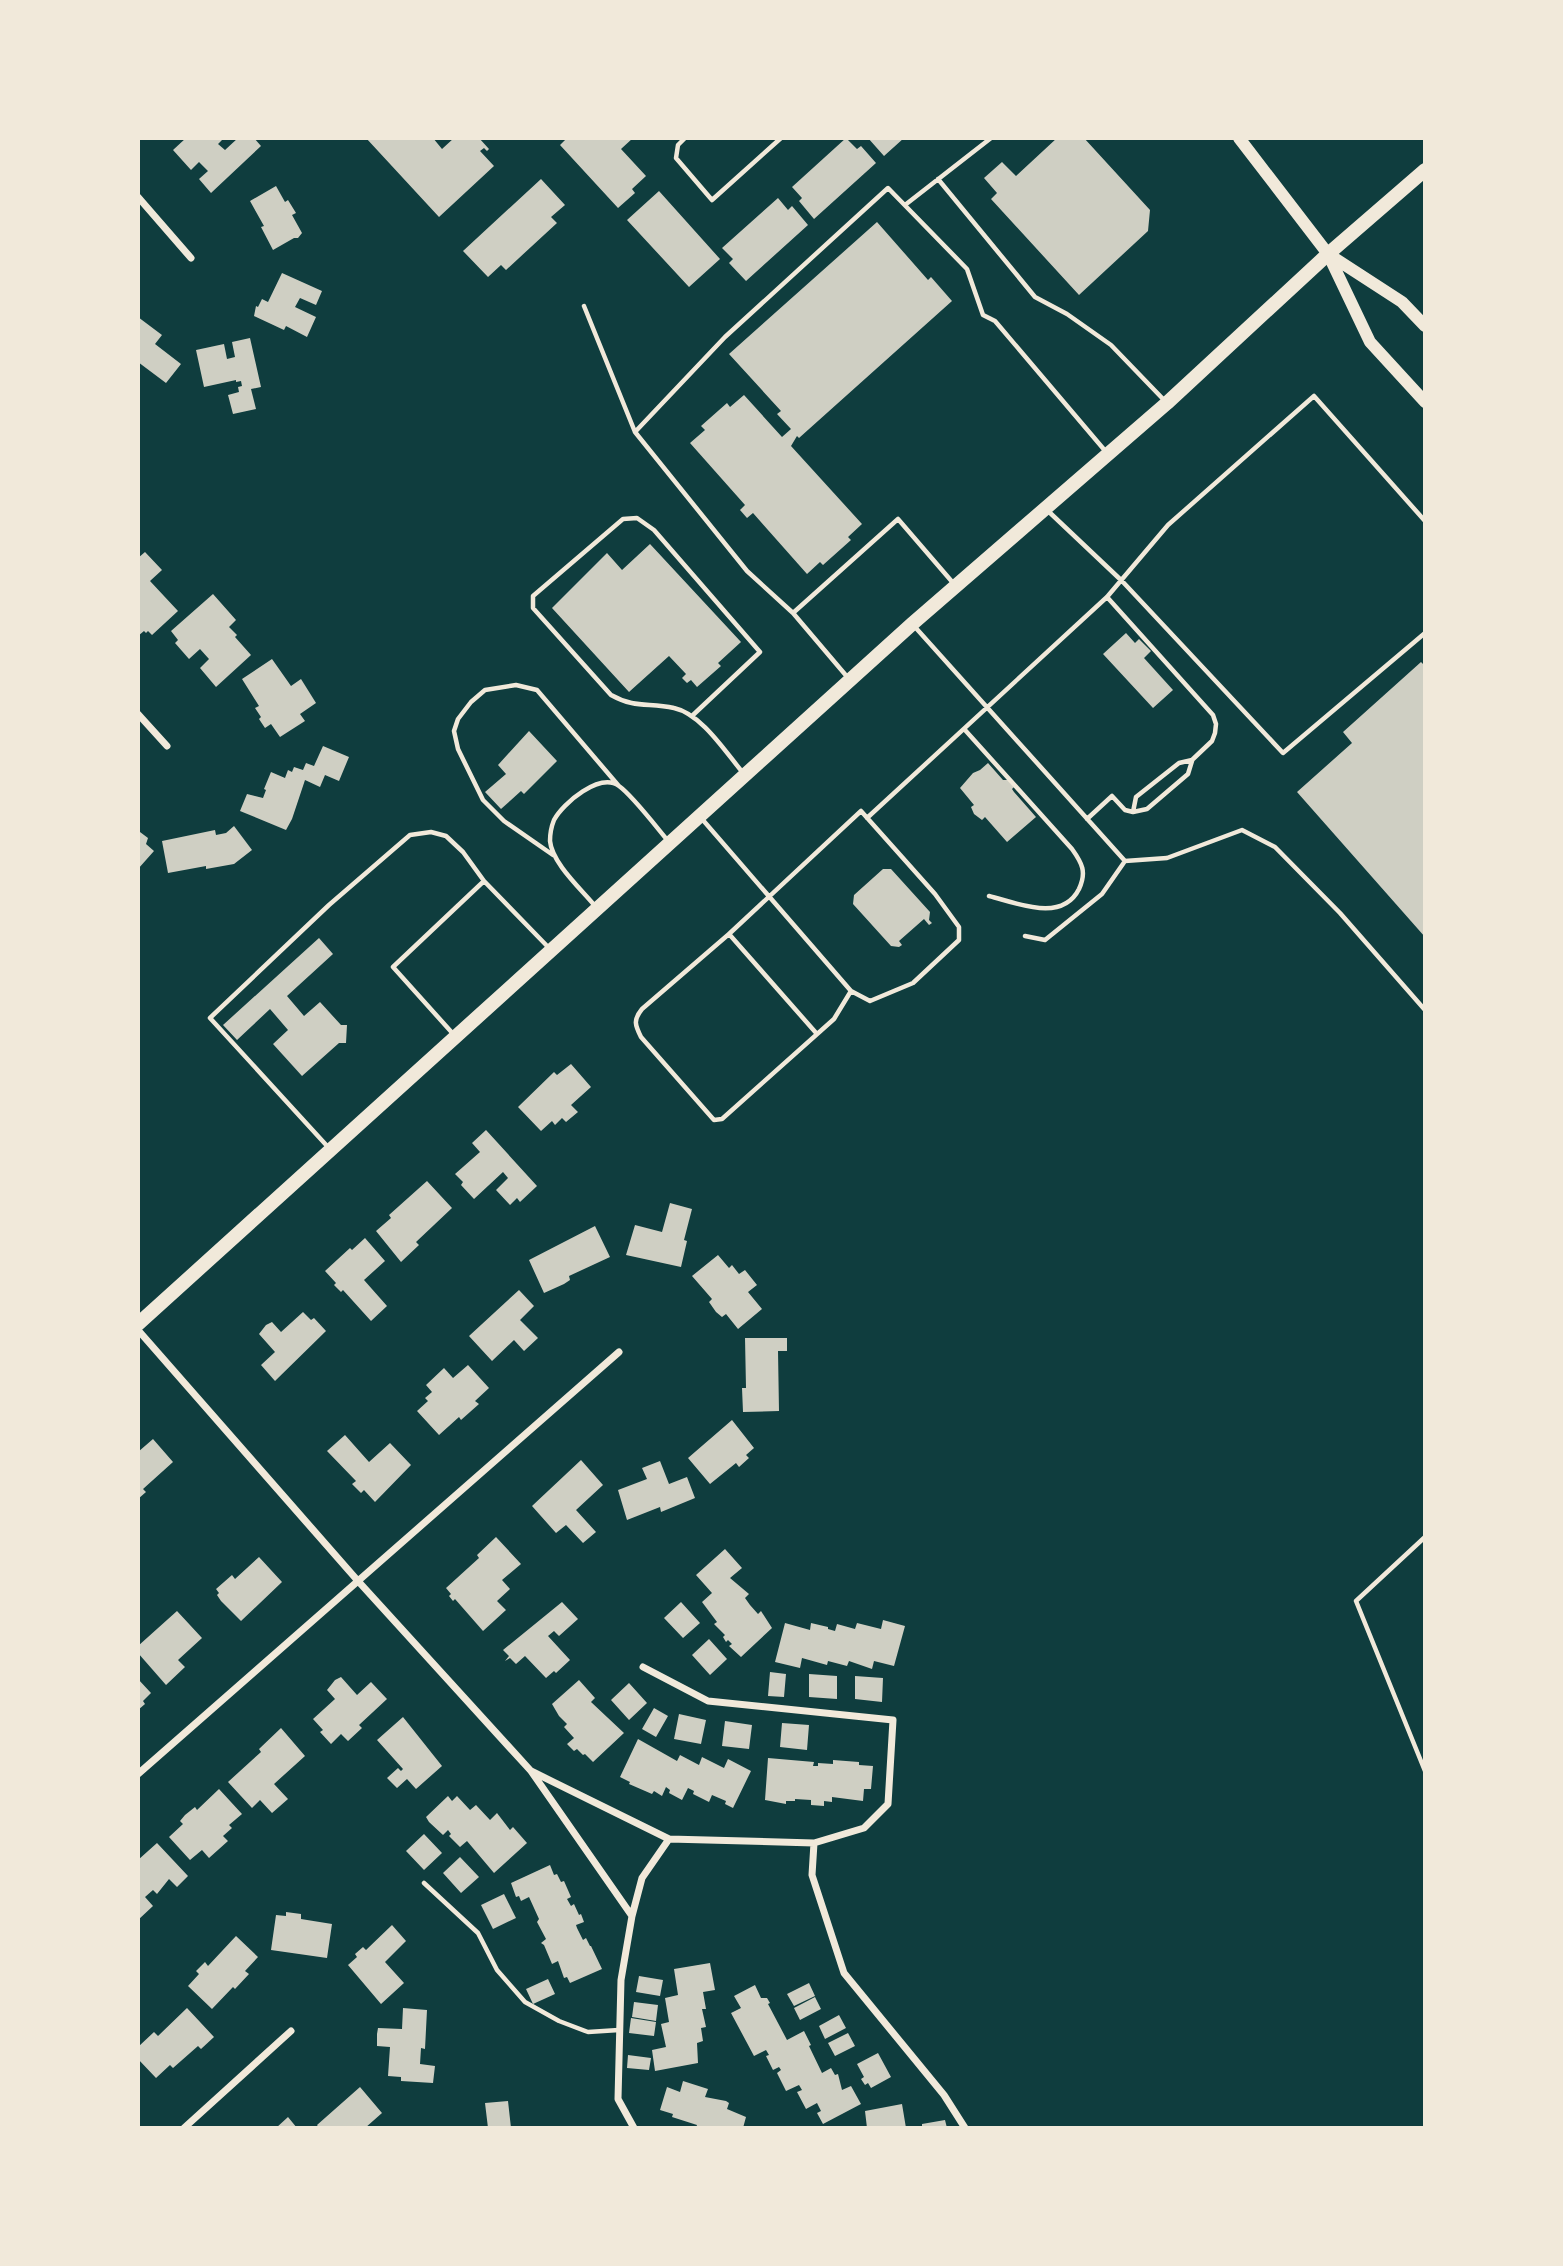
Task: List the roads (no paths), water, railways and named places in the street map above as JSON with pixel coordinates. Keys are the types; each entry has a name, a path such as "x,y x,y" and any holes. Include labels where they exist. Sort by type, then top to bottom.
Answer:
{"main road":[{"path":"1239,138 1328,254 1370,342 1425,402"},
{"path":"138,1324 912,624 1167,403 1328,254 1425,170"},
{"path":"1328,254 1402,302 1425,326"}],"street":[{"path":"138,197 191,258"},
{"path":"138,714 167,746"},
{"path":"138,1330 358,1581 531,1771 632,1916"},
{"path":"138,1774 619,1353"},
{"path":"531,1771 668,1839 814,1843 864,1828 888,1804 892,1720 708,1701 643,1667"},
{"path":"634,2128 618,2099 621,1980 632,1916 642,1878 668,1839"},
{"path":"814,1843 812,1875 844,1973 936,2086 965,2128"},
{"path":"184,2128 290,2031"}],"lane":[{"path":"685,138 678,145 676,158 712,200 780,138"},
{"path":"905,205 991,138"},
{"path":"939,179 1035,297 1067,314 1111,345 1167,403"},
{"path":"635,432 725,337 888,188 967,269 983,315 995,321 1108,454"},
{"path":"584,306 635,432 747,571 793,612 850,680"},
{"path":"867,818 1107,597 1168,525 1314,396 1425,521"},
{"path":"1046,508 1122,581 1283,753 1425,634"},
{"path":"694,715 760,652 654,530 637,518 623,519 533,596 533,608 611,695 627,704 674,708 694,715 745,775"},
{"path":"793,612 898,519 955,586"},
{"path":"1087,819 1112,796 1125,810 1133,812 1147,809 1188,774 1192,760 1212,741 1216,724 1213,715 1107,597"},
{"path":"912,624 1125,861"},
{"path":"597,908 553,855 504,821 483,800 458,748 454,730 458,719 471,702 485,690 516,685 537,690 670,842"},
{"path":"965,730 1072,849 1084,868 1084,879 1077,893 1054,908 1033,908 989,896"},
{"path":"1133,812 1136,797 1179,763 1192,760"},
{"path":"553,855 550,839 554,820 565,806 590,786 605,781 618,785"},
{"path":"699,816 770,897 851,990 870,1001 913,982 959,940 959,928 935,894 861,811 770,897 637,1016 635,1025 641,1037 713,1120 722,1119 834,1019 851,990"},
{"path":"1125,861 1167,858 1242,830 1275,847 1340,913 1425,1010"},
{"path":"331,1150 210,1018 329,905 410,835 431,832 446,836 463,852 484,881 551,950"},
{"path":"1025,936 1045,940 1102,894 1125,861"},
{"path":"456,1037 393,967 484,881"},
{"path":"729,934 817,1034"},
{"path":"1425,1537 1356,1601 1425,1771"},
{"path":"424,1883 478,1934 497,1970 525,2002 559,2021 588,2032 619,2030"}]}
